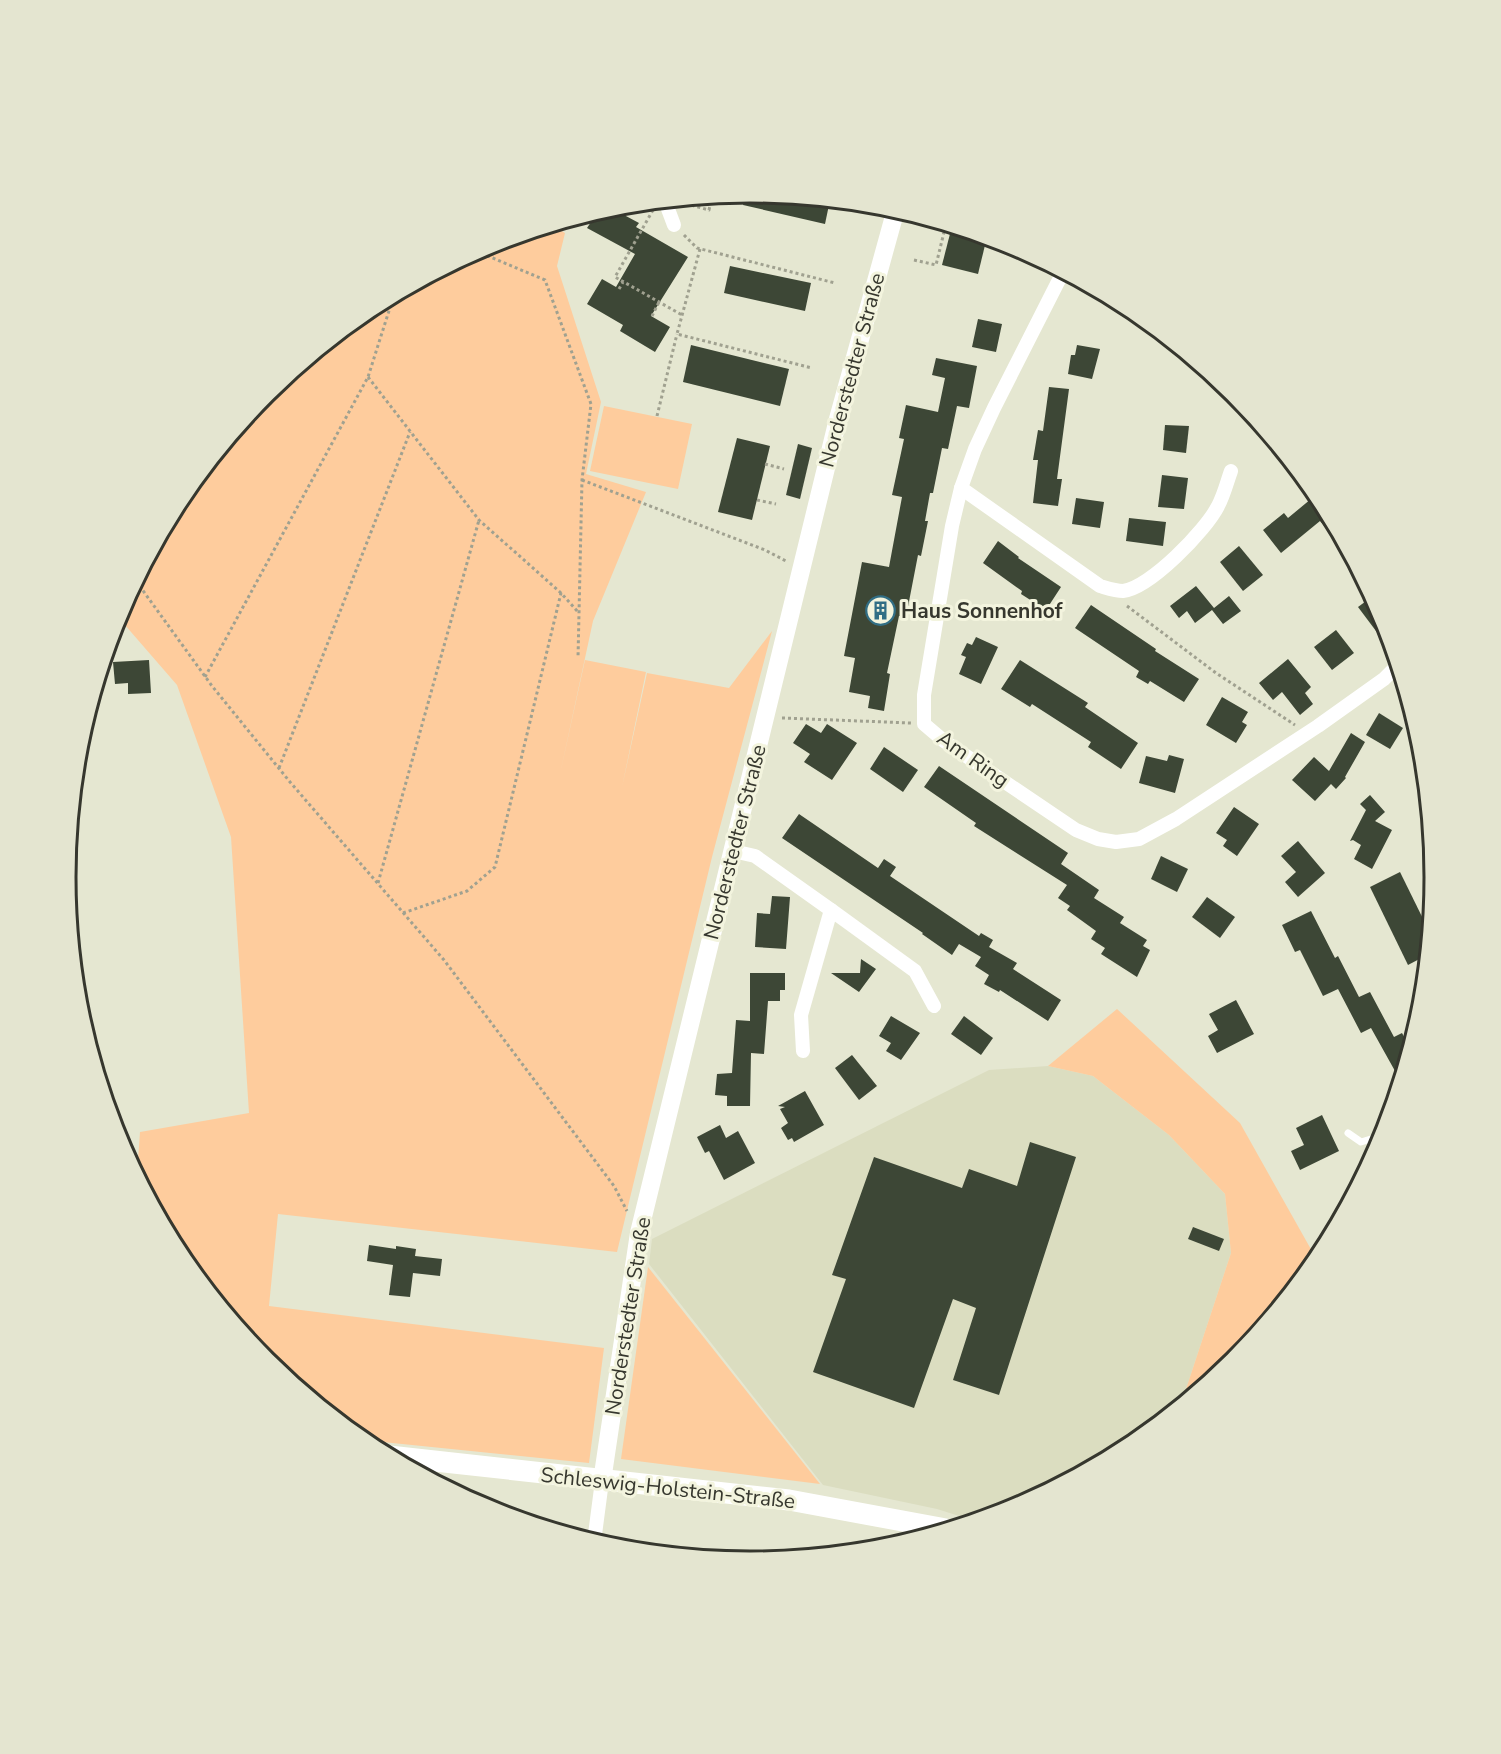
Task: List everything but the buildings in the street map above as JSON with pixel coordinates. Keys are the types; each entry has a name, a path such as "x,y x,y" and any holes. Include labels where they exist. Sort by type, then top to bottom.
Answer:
{"main road":[{"name":"Schleswig-Holstein-Straße","path":"409,1458 789,1500 931,1526"}],"street":[{"path":"668,208 674,225"},
{"name":"Norderstedter Straße","path":"602,1481 639,1233 838,419 893,219"},
{"name":"Am Ring","path":"1060,278 994,408 975,449 961,488 952,526 924,695 924,724 944,741 1076,830 1098,839 1116,842 1139,839 1176,819 1306,733 1384,679 1392,671"},
{"path":"961,488 1100,586 1121,591 1136,587 1156,575 1186,546 1218,507 1231,471"},
{"path":"733,851 755,856 915,971 934,1006"},
{"path":"803,1051 801,1015 831,910"},
{"path":"595,1532 602,1481"}],"lane":[{"path":"1348,1133 1361,1142 1371,1139"}],"path":[{"path":"693,206 709,210 710,204"},
{"path":"653,211 615,277 682,315"},
{"path":"674,225 700,249 835,283"},
{"path":"914,260 936,265 944,232"},
{"path":"657,416 700,249"},
{"path":"488,256 545,280 591,404 582,480 578,658"},
{"path":"619,289 623,282"},
{"path":"651,316 659,302"},
{"path":"205,677 368,377 390,308"},
{"path":"677,334 812,368"},
{"path":"368,377 479,520 561,593 579,613"},
{"path":"279,768 410,432"},
{"path":"765,464 784,469"},
{"path":"582,480 765,550 802,569"},
{"path":"757,500 776,504"},
{"path":"378,884 479,520"},
{"path":"142,589 205,677 279,768 444,960 614,1186 639,1233"},
{"path":"403,913 467,891 495,867 561,593"},
{"path":"1127,606 1216,673 1306,733"},
{"path":"765,718 924,724"}],"shaded area":[{"path":"561,231 565,233 557,266 601,402 586,474 646,492 593,621 560,774 585,660 646,672 622,787 647,673 729,688 772,631 712,857 617,1252 278,1214 269,1306 604,1348 589,1463 384,1442 376,1437 306,1384 244,1321 190,1251 146,1175 138,1158 140,1132 249,1113 231,837 177,685 125,626 146,579 167,540 190,503 244,433 274,400 340,342 414,293 493,254"},
{"path":"604,406 692,424 678,489 590,471"},
{"path":"1117,1009 1240,1123 1311,1250 1257,1321 1227,1354 1181,1395 1186,1389 1231,1253 1225,1194 1169,1135 1093,1076 1048,1066"},
{"path":"1048,1066 1093,1076 1169,1135 1225,1194 1231,1253 1186,1389 1181,1395 1161,1412 1087,1461 1008,1500 961,1517 937,1509 823,1485 649,1264 652,1239 989,1070"},
{"path":"648,1267 820,1484 621,1459"}],"place":[{"name":"Haus Sonnenhof","path":"880,611"}]}
